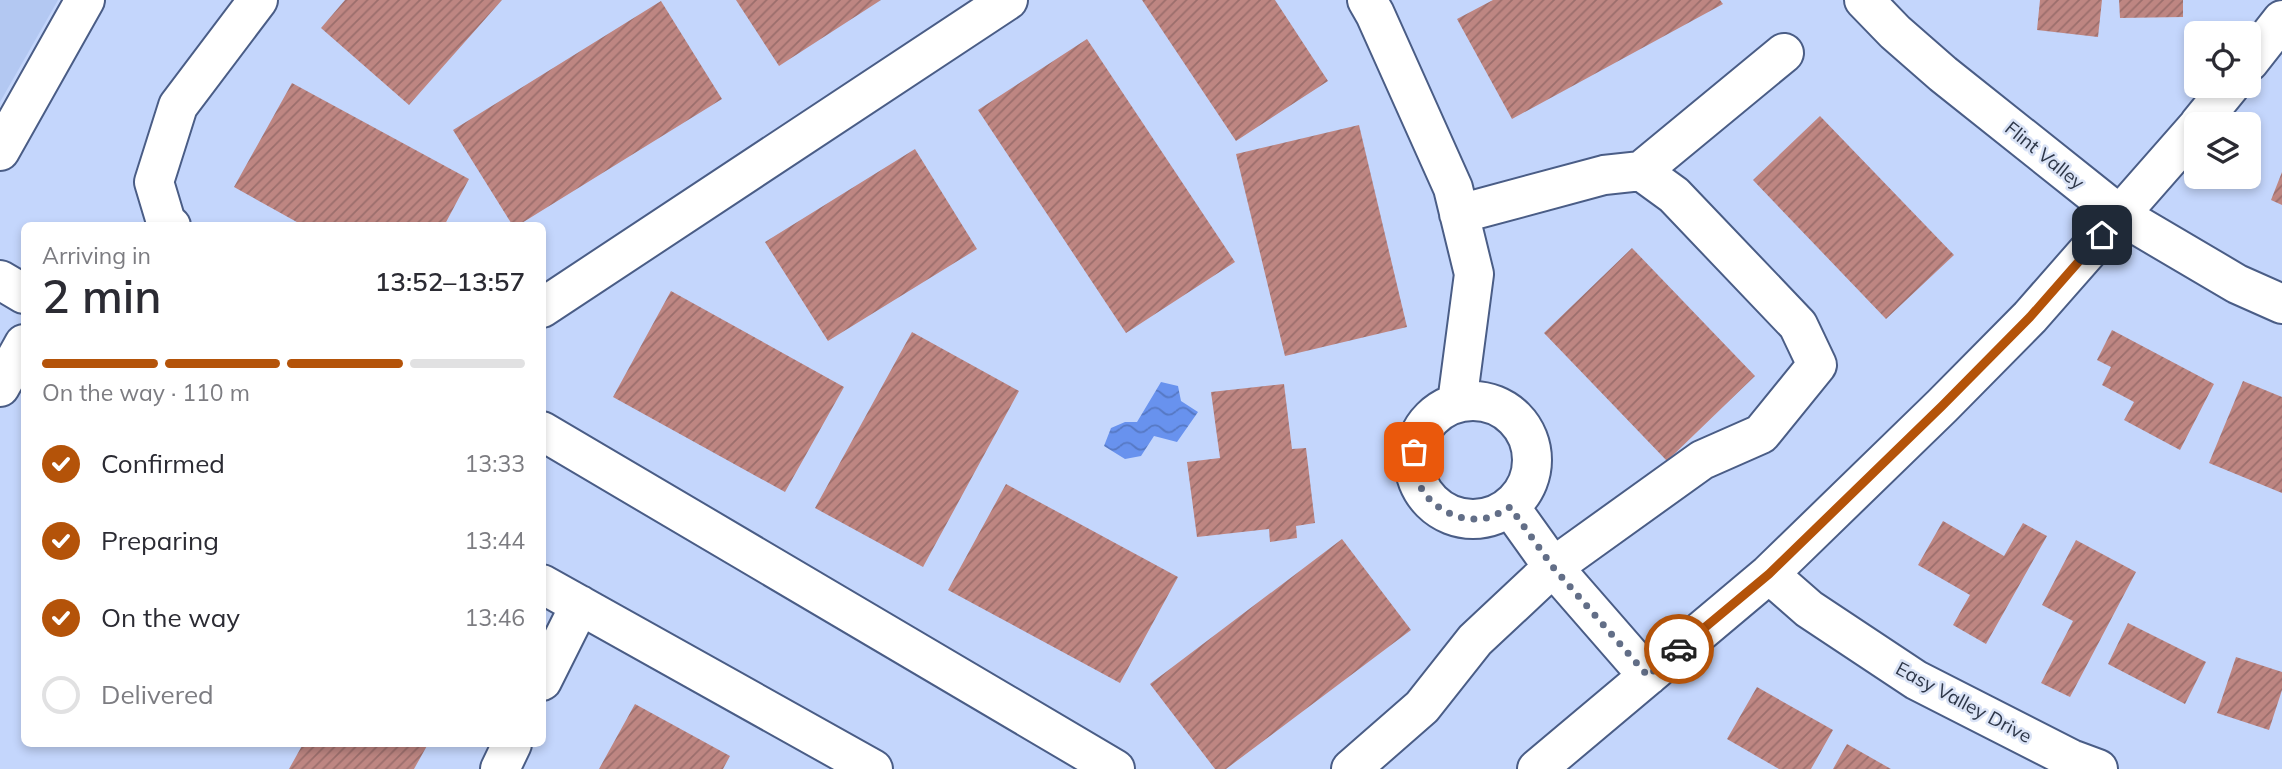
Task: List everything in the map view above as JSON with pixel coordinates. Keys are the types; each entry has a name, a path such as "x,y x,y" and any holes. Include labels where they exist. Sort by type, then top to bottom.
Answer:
{"street":[{"path":"0,151 85,0"},
{"path":"166,222 154,182 178,106 258,0"},
{"path":"546,305 1008,0"},
{"path":"1367,0 1376,14 1453,188 1474,274 1457,403"},
{"name":"Flint Valley","path":"1864,0 1895,32 1943,74 2120,215 2237,284 2282,304"},
{"path":"2261,47 2282,20"},
{"path":"1459,214 1604,175 1641,171 1784,53"},
{"path":"2209,112 2220,98"},
{"path":"1537,769 1769,574 2030,317 2184,142"},
{"path":"1352,769 1422,707 1475,640 1553,567 1703,460 1761,434 1817,365 1798,325 1674,195 1641,171"},
{"path":"0,280 21,292"},
{"path":"0,387 21,349"},
{"path":"1480,401 1502,408 1520,423 1531,444 1532,467 1525,489 1510,507 1489,517 1466,519 1444,511 1426,496 1416,475 1414,452 1421,431 1437,413 1457,403 1480,401"},
{"path":"546,433 1115,769"},
{"path":"1510,507 1553,567 1648,676"},
{"name":"Easy Valley Drive","path":"1769,574 1809,609 1916,680 2071,759 2098,769"},
{"path":"546,586 873,769"},
{"path":"546,673 580,605"},
{"path":"500,769 511,747"}],"shaded area":[{"path":"0,0 58,0 0,102"}],"water":[{"path":"1161,382 1178,386 1181,401 1198,412 1177,442 1154,436 1141,456 1125,459 1104,446 1111,428 1125,422 1137,422"}],"building":[{"path":"345,0 502,0 409,105 321,28"},
{"path":"736,0 881,0 779,66"},
{"path":"1142,0 1275,0 1328,81 1236,141"},
{"path":"1493,0 1720,0 1723,4 1512,119 1457,19"},
{"path":"2040,0 2102,0 2098,37 2037,30"},
{"path":"2119,0 2183,0 2183,17 2120,18"},
{"path":"661,1 722,99 523,222 510,222 453,130"},
{"path":"1087,39 1235,262 1126,333 978,110"},
{"path":"292,83 469,179 446,222 297,222 234,187"},
{"path":"1820,116 1954,255 1886,319 1753,180"},
{"path":"1359,125 1407,327 1285,356 1236,154"},
{"path":"915,149 977,249 828,341 765,242"},
{"path":"2282,172 2282,205 2271,200"},
{"path":"1632,248 1755,376 1667,461 1544,333"},
{"path":"671,291 844,387 785,492 613,397"},
{"path":"2112,330 2214,384 2180,450 2124,420 2134,402 2102,385 2111,367 2097,360"},
{"path":"912,332 1019,391 923,567 815,508"},
{"path":"2243,381 2282,397 2282,493 2209,463"},
{"path":"1284,384 1292,449 1306,448 1315,523 1296,526 1297,538 1270,542 1269,529 1197,537 1187,462 1220,458 1211,392"},
{"path":"1006,484 1178,577 1120,683 948,590"},
{"path":"1943,521 2004,556 2023,523 2047,536 1986,644 1953,625 1970,595 1918,565"},
{"path":"1342,539 1411,630 1226,769 1215,769 1150,684"},
{"path":"2076,540 2136,572 2070,697 2041,683 2073,621 2042,605"},
{"path":"2128,623 2206,662 2185,704 2108,664"},
{"path":"2236,657 2282,672 2282,690 2269,730 2217,713"},
{"path":"1757,687 1833,730 1811,769 1779,769 1727,739"},
{"path":"635,704 730,756 723,769 599,769"},
{"path":"1847,744 1891,769 1833,769"},
{"path":"301,747 426,747 414,769 289,769"}],"way so far":[{"path":"1414,452 1416,475 1426,496 1444,511 1466,519 1489,517 1510,507 1553,567 1648,676 1679,649"}],"route":[{"path":"1679,649 1769,574 1942,406 2030,317 2102,235"}]}
